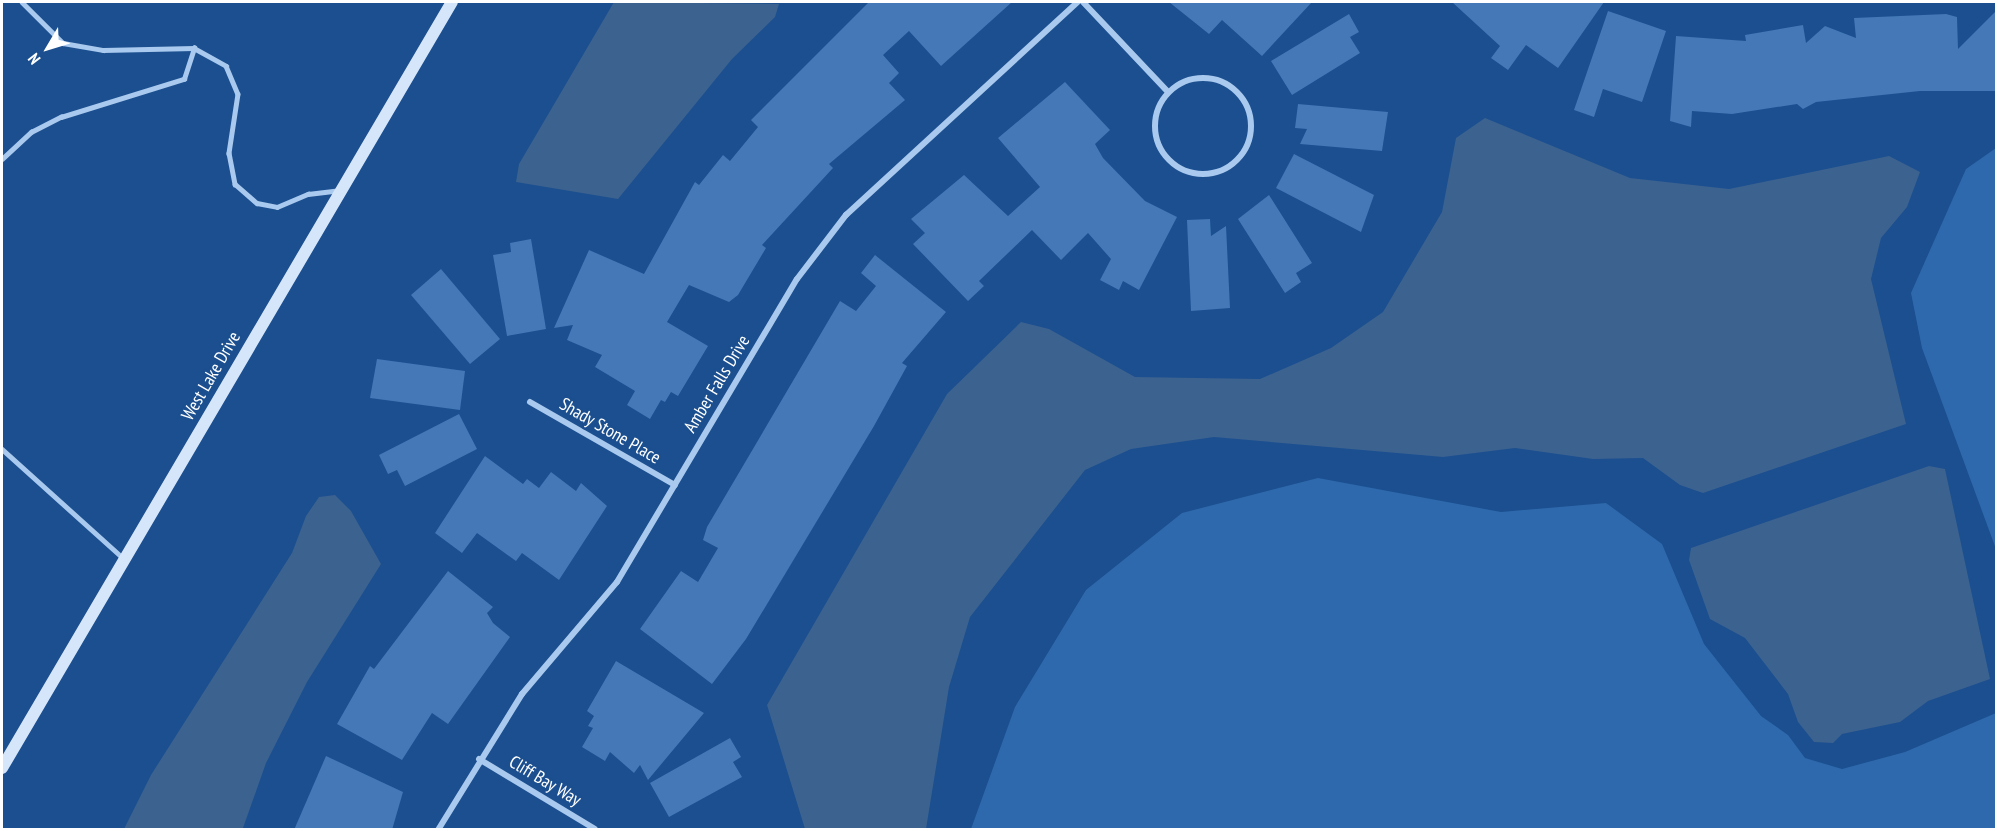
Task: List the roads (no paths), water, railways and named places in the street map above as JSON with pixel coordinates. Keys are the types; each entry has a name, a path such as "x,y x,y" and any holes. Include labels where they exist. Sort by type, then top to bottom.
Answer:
{"street":[{"name":"West Lake Drive","path":"2,768 452,2"},
{"name":"Amber Falls Drive","path":"438,830 479,759 522,694 617,582 797,279 846,215 1078,2"},
{"path":"1083,2 1168,92"},
{"path":"1197,78 1227,84 1239,94 1251,124 1242,154 1209,173 1172,163 1161,151 1155,120 1168,92 1197,78"},
{"name":"Shady Stone Place","path":"530,402 675,485"},
{"name":"Cliff Bay Way","path":"479,759 595,830"}],"lane":[{"path":"22,2 63,43 103,50 194,48 226,66 238,94 229,153 235,184 257,203 277,207 308,194 342,189"},
{"path":"2,159 31,132 61,117 184,79 194,48"},
{"path":"2,449 124,559"}]}
